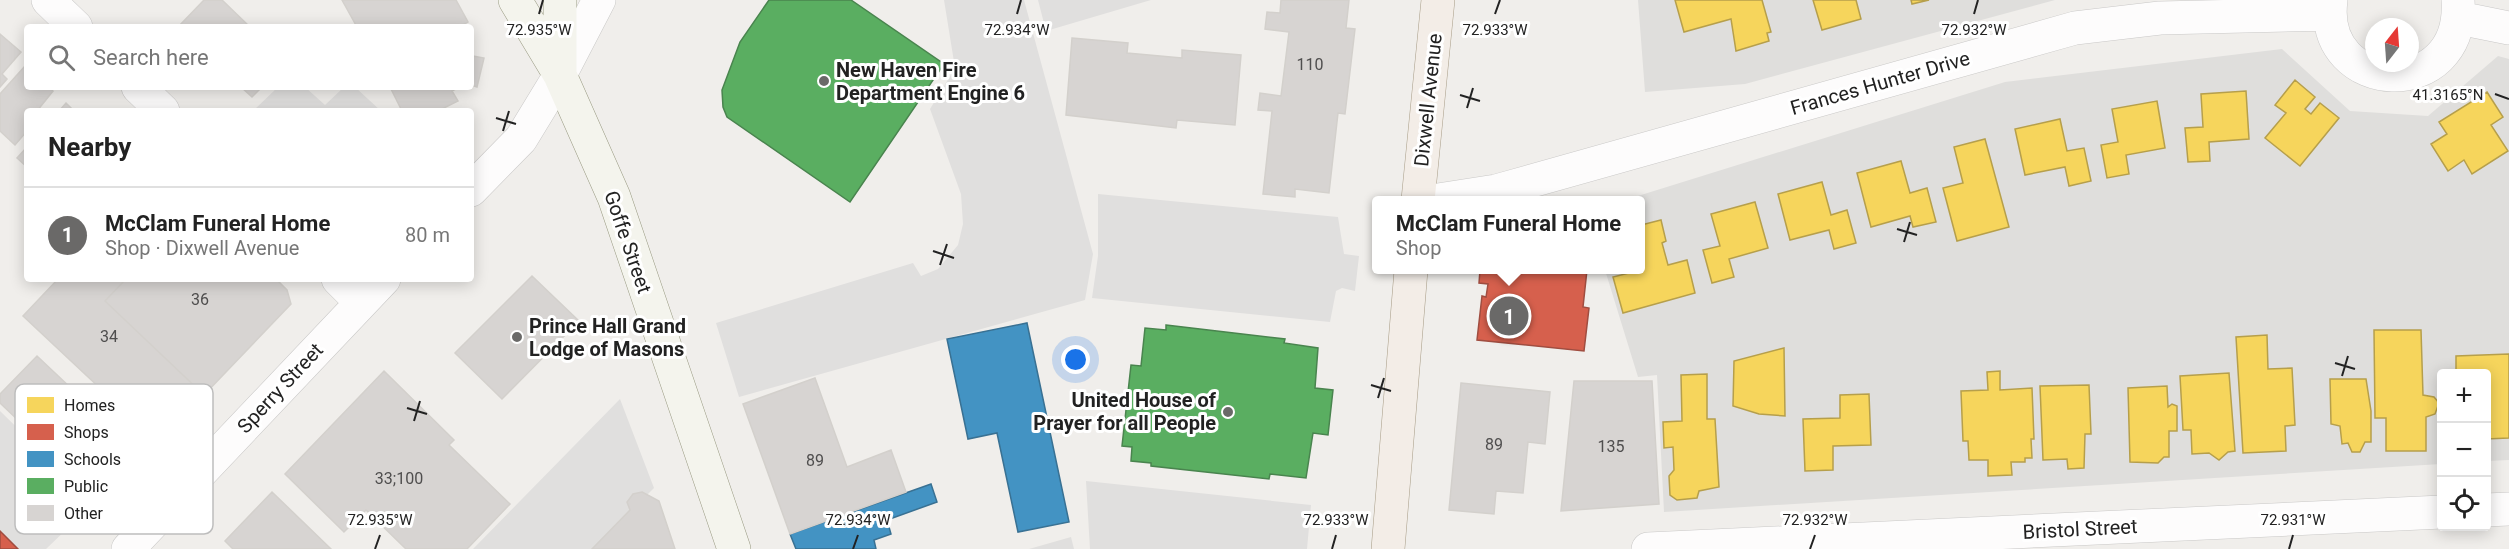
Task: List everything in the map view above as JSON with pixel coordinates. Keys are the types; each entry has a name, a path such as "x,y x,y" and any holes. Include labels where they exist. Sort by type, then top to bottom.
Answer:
{"main road":[{"name":"Goffe Street","path":"514,0 560,75 614,197 734,549"},
{"name":"Goffe Street","path":"560,0 560,75"},
{"name":"Dixwell Avenue","path":"1418,196 1438,0"},
{"path":"1388,549 1411,274"}],"street":[{"path":"48,0 73,24"},
{"path":"474,187 521,139 560,75 599,0"},
{"name":"Frances Hunter Drive","path":"1467,196 1496,191 2075,28 2160,18 2330,7 2333,36 2346,55 2363,69 2376,75 2399,76 2421,71 2440,58 2453,40 2459,9 2509,28"},
{"path":"141,90 160,108"},
{"path":"347,282 372,290"},
{"name":"Sperry Street","path":"213,459 372,290"},
{"path":"2491,510 2509,509"},
{"name":"Bristol Street","path":"1648,549 2437,512"},
{"name":"Sperry Street","path":"128,549 142,534"}],"shaded area":[{"path":"944,0 1024,0 1093,254 1085,300 739,397 716,323 913,263 921,276 938,269 958,245 963,224 961,194 930,109 955,68"},
{"path":"1038,0 1151,0 1046,31"},
{"path":"1638,0 2055,0 1745,84 1645,92"},
{"path":"2282,49 2350,111 2428,116 2498,56 2509,59 2509,460 2491,461 2491,369 2437,369 2437,464 1664,512 1657,375 1638,377 1606,274 1645,274 1645,196 1638,196 2005,82"},
{"path":"275,90 308,90 325,105 341,90 358,90 378,108 256,108"},
{"path":"1098,194 1338,217 1344,254 1359,256 1355,291 1342,288 1336,291 1330,322 1092,298 1098,256"},
{"path":"620,399 654,488 593,549 473,549"},
{"path":"0,411 15,426 15,534 62,534 46,549 18,549 0,531"},
{"path":"1086,481 1311,505 1307,549 1090,549"},
{"path":"1071,537 1074,549 1029,549"}],"building: Homes":[{"path":"1675,0 1762,0 1771,32 1767,33 1769,41 1736,51 1731,19 1684,32"},
{"path":"1813,0 1856,0 1861,19 1822,30"},
{"path":"1911,0 1929,0 1912,4"},
{"path":"2295,80 2315,97 2305,109 2311,114 2320,103 2339,118 2300,166 2265,138 2286,113 2275,105"},
{"path":"2246,91 2249,139 2209,142 2210,161 2188,162 2185,128 2203,127 2201,94"},
{"path":"2487,92 2503,117 2491,125 2508,151 2472,174 2464,160 2448,171 2431,144 2447,134 2439,122"},
{"path":"2157,101 2165,148 2126,155 2129,174 2107,178 2101,145 2118,142 2112,109"},
{"path":"2060,119 2067,151 2084,148 2091,181 2069,186 2065,167 2025,175 2015,129"},
{"path":"1985,139 2009,227 1957,241 1943,188 1963,183 1954,147"},
{"path":"1901,161 1910,193 1927,188 1936,222 1913,227 1910,216 1871,227 1857,173"},
{"path":"1822,182 1831,215 1847,210 1856,243 1834,249 1829,230 1790,240 1778,194"},
{"path":"1755,202 1768,248 1729,259 1734,277 1712,283 1703,250 1720,246 1711,214"},
{"path":"1661,220 1666,241 1662,243 1668,265 1687,260 1695,293 1623,313 1613,277 1625,274 1645,274 1645,224"},
{"path":"2374,330 2421,330 2423,395 2434,397 2437,401 2435,414 2426,417 2426,451 2386,451 2386,418 2375,418"},
{"path":"2267,335 2268,369 2292,368 2295,425 2285,426 2286,451 2243,453 2236,337"},
{"path":"1784,348 1785,416 1759,414 1733,406 1734,361"},
{"path":"2509,354 2509,438 2491,439 2491,369 2456,369 2456,356"},
{"path":"2000,371 2000,390 2032,388 2034,439 2031,439 2032,458 2025,458 2025,462 2011,462 2012,475 1988,476 1988,460 1969,460 1968,441 1963,441 1961,391 1988,390 1987,372"},
{"path":"2229,373 2235,451 2228,452 2219,460 2209,453 2192,454 2191,430 2183,430 2180,376"},
{"path":"1707,374 1707,419 1715,419 1719,487 1699,491 1697,498 1677,500 1670,495 1669,476 1674,470 1673,447 1664,448 1663,422 1682,421 1681,375"},
{"path":"2330,379 2366,379 2371,411 2371,442 2365,442 2360,452 2352,452 2348,443 2342,444 2340,426 2331,424"},
{"path":"2089,385 2091,434 2085,434 2084,468 2068,469 2067,459 2043,460 2040,386"},
{"path":"2167,386 2168,407 2172,404 2177,406 2177,431 2169,431 2169,457 2164,457 2158,463 2130,462 2128,388"},
{"path":"1869,394 1871,445 1833,446 1833,470 1805,471 1803,419 1840,418 1840,395"}],"building: Shops":[{"path":"1480,274 1587,274 1583,307 1589,308 1584,351 1477,340 1482,296 1486,297 1488,284 1479,283"},
{"path":"0,531 18,549 0,549"}],"building: Schools":[{"path":"1027,323 1069,522 1018,532 997,433 968,439 947,339"},
{"path":"931,484 937,502 887,520 891,534 874,540 876,549 796,549 790,534"}],"building: Public":[{"path":"769,0 851,0 944,64 850,202 727,117 723,107 722,90 740,42"},
{"name":"United House of Prayer for all People","path":"1166,325 1285,339 1284,343 1318,348 1315,388 1333,390 1328,435 1313,433 1306,478 1270,474 1269,479 1151,466 1151,463 1131,461 1132,447 1122,446 1131,365 1141,366 1145,328 1166,330"}],"building: Other":[{"path":"204,0 222,0 247,24 181,24"},
{"path":"342,0 456,0 468,22 464,24 355,24"},
{"path":"1281,0 1349,0 1346,28 1355,29 1345,114 1338,113 1329,193 1295,189 1295,197 1263,194 1272,111 1258,110 1260,93 1281,96 1289,32 1265,29 1267,12 1280,13"},
{"path":"0,34 21,52 2,74 7,79 0,87"},
{"path":"1072,38 1128,43 1127,53 1182,58 1182,50 1241,55 1235,125 1177,120 1176,128 1066,115"},
{"path":"474,56 484,58 477,87 474,86"},
{"path":"24,67 24,90 53,91 39,108 24,108 24,134 15,145 0,131 0,94"},
{"path":"244,90 259,90 252,97"},
{"path":"392,90 454,90 452,91 458,101 444,108 400,108"},
{"path":"66,103 71,108 62,108"},
{"path":"24,150 24,164 17,158"},
{"name":"Prince Hall Grand Lodge of Masons","path":"532,276 579,321 502,399 455,353"},
{"path":"55,282 123,282 105,301 192,384 96,384 23,316"},
{"path":"123,282 279,282 287,290 291,304 213,386 192,384 105,301"},
{"path":"37,356 67,384 15,384 15,417 0,403 0,394"},
{"path":"384,371 454,440 449,445 510,504 467,549 406,549 366,510 344,532 285,474"},
{"path":"815,378 847,467 891,450 906,492 790,534 743,404"},
{"path":"1574,381 1652,381 1659,504 1561,511"},
{"path":"1461,383 1550,392 1545,444 1528,442 1523,493 1496,491 1494,514 1449,510"},
{"path":"272,492 331,549 233,549 225,541"},
{"path":"642,492 659,501 675,549 592,549 630,510 627,502 633,494"}],"place":[{"name":"New Haven Fire Department Engine 6","path":"824,81"},
{"name":"McClam Funeral Home","path":"1509,316"},
{"name":"Prince Hall Grand Lodge of Masons","path":"517,337"},
{"name":"United House of Prayer for all People","path":"1228,412"}]}
